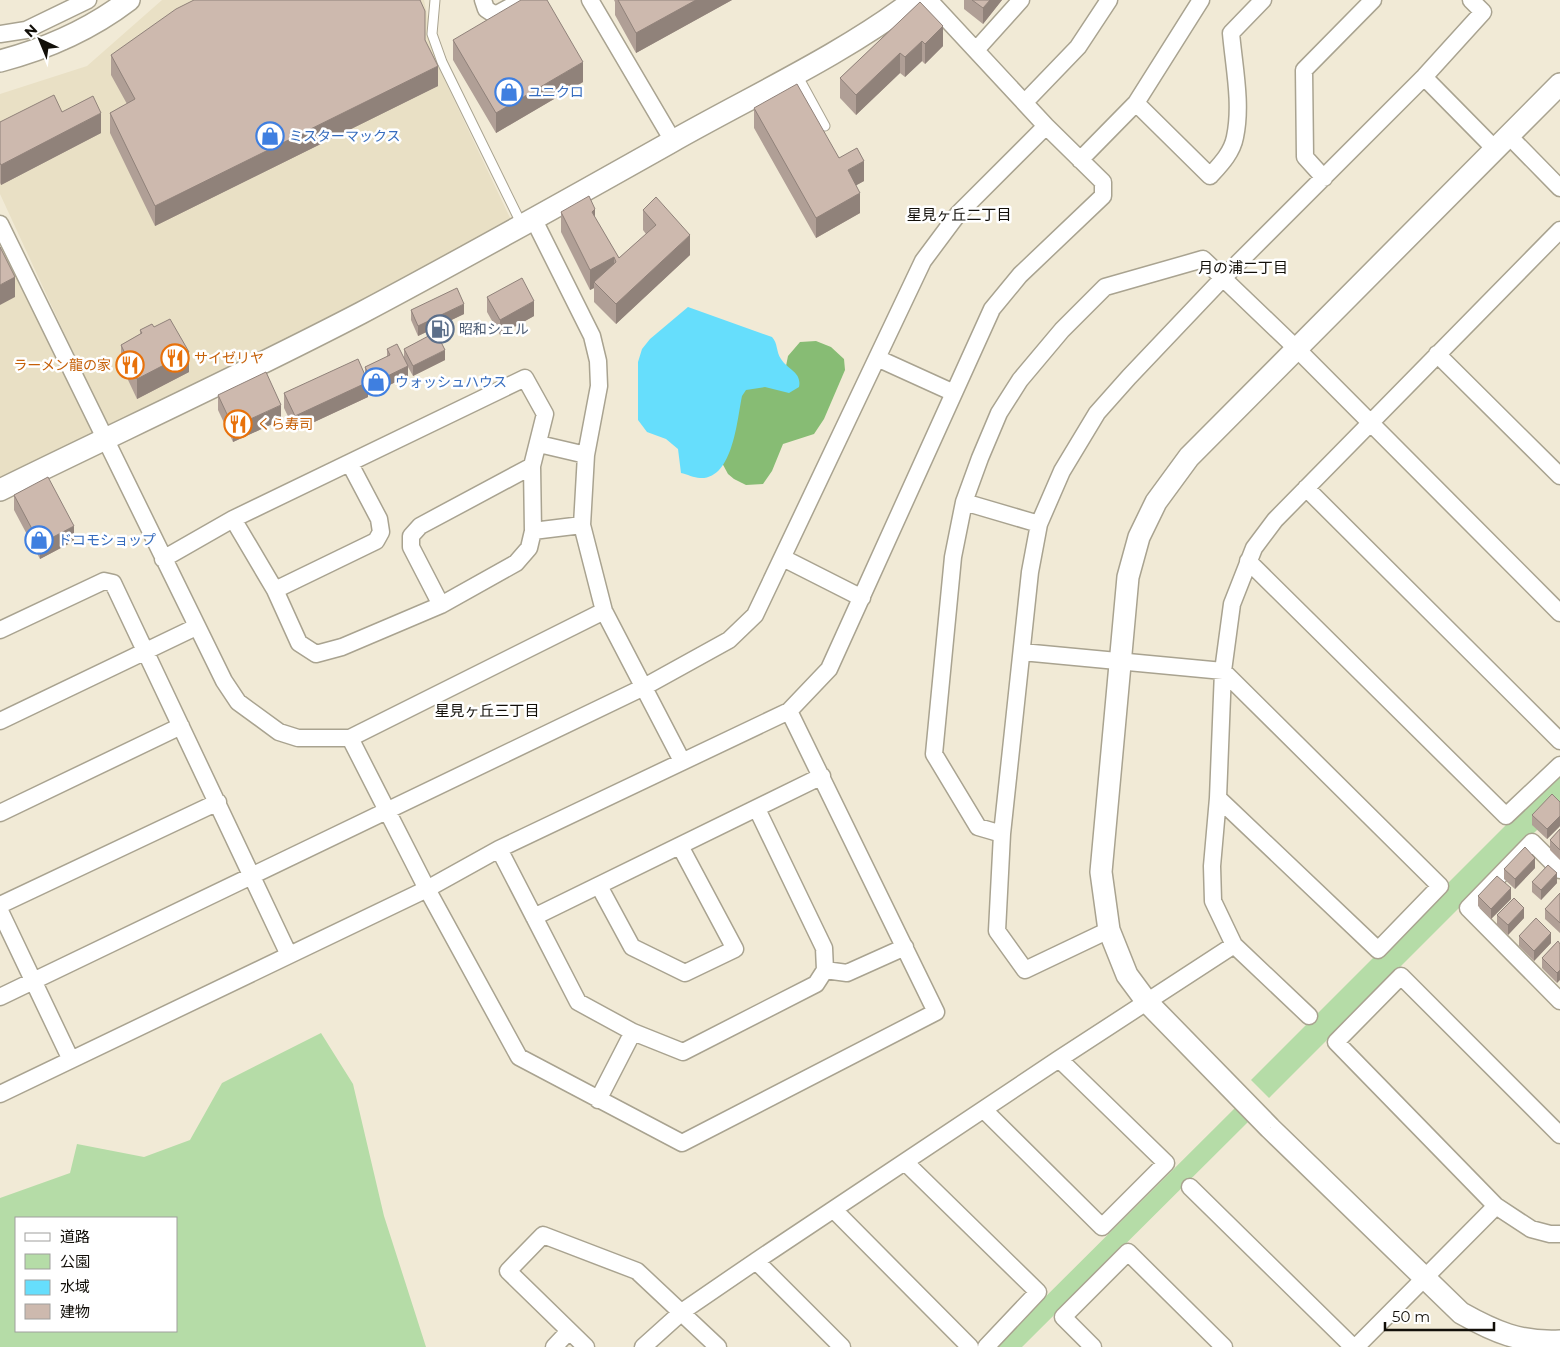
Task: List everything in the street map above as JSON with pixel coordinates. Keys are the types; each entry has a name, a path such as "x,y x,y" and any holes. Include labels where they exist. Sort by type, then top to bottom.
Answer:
{"street":[{"path":"0,34 26,30 88,0"},
{"path":"0,61 30,53 66,37 98,21 129,0"},
{"path":"483,0 486,9 495,15 523,0"},
{"path":"590,0 673,140"},
{"path":"0,490 107,440 360,313 528,223 673,140 796,73 893,16 914,0"},
{"path":"0,1094 427,889 500,849 789,710 829,669 992,309 1020,275 1102,196 1103,182 1046,126 929,0"},
{"path":"976,50 1021,0"},
{"path":"1025,102 1078,47 1109,0"},
{"path":"1080,160 1136,103 1201,0"},
{"path":"1136,103 1210,176 1227,157 1235,139 1237,106 1231,33 1263,0"},
{"path":"1324,178 1305,157 1304,70 1372,0"},
{"path":"1109,930 1025,970 997,931 1002,834 1030,572 1039,524 1062,472 1097,413 1223,278 1424,77 1483,12 1471,0"},
{"path":"1424,77 1560,188"},
{"path":"1560,84 1189,457 1156,502 1139,537 1128,577 1101,872 1109,930 1127,975 1147,1002 1270,1128 1461,1313 1491,1330 1535,1342 1560,1341"},
{"path":"0,997 644,687 729,640 755,615 923,261 958,214 1046,126"},
{"path":"528,223 592,336 598,361 599,386 586,455 582,525 604,611 682,761"},
{"path":"0,224 107,440 162,559 229,688 238,702 279,732 298,738 350,738 604,611"},
{"path":"1309,1016 1234,945 1213,901 1212,866 1218,798 1222,671 1232,604 1254,548 1275,520 1560,230"},
{"path":"1002,834 978,827 934,754 953,558 964,502 1000,413 1020,380 1062,330 1105,287 1203,259 1297,349 1560,613"},
{"path":"1437,354 1560,476"},
{"path":"877,358 954,393"},
{"path":"162,559 234,519 524,378 545,414 532,466 534,531 529,548 516,563 441,605 342,648 316,654 299,643 275,590 234,519"},
{"path":"539,444 586,455"},
{"path":"275,590 376,542 381,532 379,519 350,464"},
{"path":"441,605 411,547 412,536 420,526 532,466"},
{"path":"1306,488 1560,741"},
{"path":"964,502 1039,524"},
{"path":"534,531 582,525"},
{"path":"783,558 862,598"},
{"path":"1248,561 1506,816 1560,765"},
{"path":"0,630 104,581 113,583 289,955"},
{"path":"0,721 196,627"},
{"path":"1022,652 1120,663 1222,671 1440,886 1378,950 1218,798"},
{"path":"350,738 389,811 427,889 519,1057 682,1143 936,1012 789,710"},
{"path":"0,813 181,726"},
{"path":"534,917 822,776"},
{"path":"0,905 218,802"},
{"path":"500,849 578,1002 634,1032 683,1052 816,984 825,970 824,948 757,809"},
{"path":"1560,870 1532,842 1468,908 1560,1001"},
{"path":"599,886 632,947 685,973 735,949 680,846"},
{"path":"0,911 71,1060"},
{"path":"643,1347 683,1311 756,1261 1234,945"},
{"path":"825,970 847,973 905,947"},
{"path":"1560,1135 1401,976 1336,1042 1496,1206 1531,1229 1560,1234"},
{"path":"598,1100 634,1032"},
{"path":"984,1110 1102,1227 1166,1164 1059,1059"},
{"path":"905,1162 1038,1292 986,1347"},
{"path":"1190,1187 1354,1347 1496,1206"},
{"path":"834,1210 970,1347"},
{"path":"586,1347 508,1271 543,1235 637,1271 683,1311 718,1347"},
{"path":"1094,1347 1063,1317 1128,1252 1224,1347"},
{"path":"756,1261 842,1347"},
{"path":"554,1347 569,1331"}],"lane":[{"path":"435,0 432,34 442,62 528,223"},
{"path":"796,73 826,126"}],"shaded area":[{"path":"162,0 424,0 438,66 513,224 108,428 0,194 0,94 87,66"},
{"path":"0,245 94,432 0,480"}],"green space":[{"path":"816,341 831,347 844,359 845,370 824,419 814,434 783,444 772,471 763,484 746,485 734,479 728,474 721,461 732,408 749,384 783,381 788,356 800,342"},
{"path":"1560,771 1560,807 1269,1098 1251,1080"},
{"path":"321,1033 353,1084 384,1216 426,1347 0,1347 0,1198 70,1173 77,1144 144,1157 190,1140 222,1083"},
{"path":"1235,1108 1249,1121 1022,1347 995,1347"}],"water":[{"path":"688,307 772,337 781,359 796,374 799,382 799,387 789,393 765,387 746,390 742,396 732,447 726,459 720,469 711,476 700,478 681,473 678,449 666,439 647,432 638,420 638,362 642,349 650,339"}],"building":[{"path":"194,0 420,0 425,11 425,40 438,66 155,206 110,113 135,99 111,55 176,9"},
{"path":"521,0 547,0 583,62 496,113 453,40"},
{"path":"618,0 696,0 636,33"},
{"path":"972,0 990,0 983,8"},
{"path":"920,2 943,26 925,44 922,41 905,57 900,53 856,95 840,78"},
{"path":"797,84 839,158 857,148 864,161 848,170 860,193 816,218 754,108"},
{"path":"54,95 62,112 93,96 101,113 1,165 0,122"},
{"path":"589,196 595,209 592,212 619,258 656,225 643,210 656,197 690,235 616,304 594,282 616,262 614,257 590,270 561,212"},
{"path":"0,247 15,277 0,285"},
{"path":"522,278 534,301 500,320 487,297"},
{"path":"457,288 464,304 418,326 411,310"},
{"path":"170,319 189,352 137,379 121,345 142,333 140,330 152,324 154,327"},
{"path":"436,332 445,350 413,366 404,349"},
{"path":"397,344 408,366 373,383 365,367 390,355 387,349"},
{"path":"358,359 368,382 295,416 284,393"},
{"path":"266,372 281,405 233,427 218,395"},
{"path":"48,477 74,526 40,544 14,495"},
{"path":"1552,794 1560,802 1560,816 1547,829 1532,815"},
{"path":"1560,829 1560,850 1550,840"},
{"path":"1525,847 1535,858 1515,879 1504,869"},
{"path":"1548,865 1557,873 1541,890 1532,882"},
{"path":"1497,876 1511,888 1491,909 1478,896"},
{"path":"1560,893 1560,923 1545,909"},
{"path":"1514,898 1524,908 1508,925 1497,915"},
{"path":"1536,918 1551,933 1534,951 1519,936"},
{"path":"1558,941 1560,944 1560,970 1557,973 1542,958"}],"place":[{"name":"ユニクロ","path":"509,92"},
{"name":"ミスターマックス","path":"270,136"},
{"name":"昭和シェル","path":"440,329"},
{"name":"サイゼリヤ","path":"175,358"},
{"name":"ラーメン龍の家","path":"130,365"},
{"name":"ウォッシュハウス","path":"376,382"},
{"name":"くら寿司","path":"238,424"},
{"name":"ドコモショップ","path":"39,540"}],"district":[{"name":"星見ヶ丘二丁目","path":"959,215"},
{"name":"月の浦二丁目","path":"1243,268"},
{"name":"星見ヶ丘三丁目","path":"487,711"}]}
